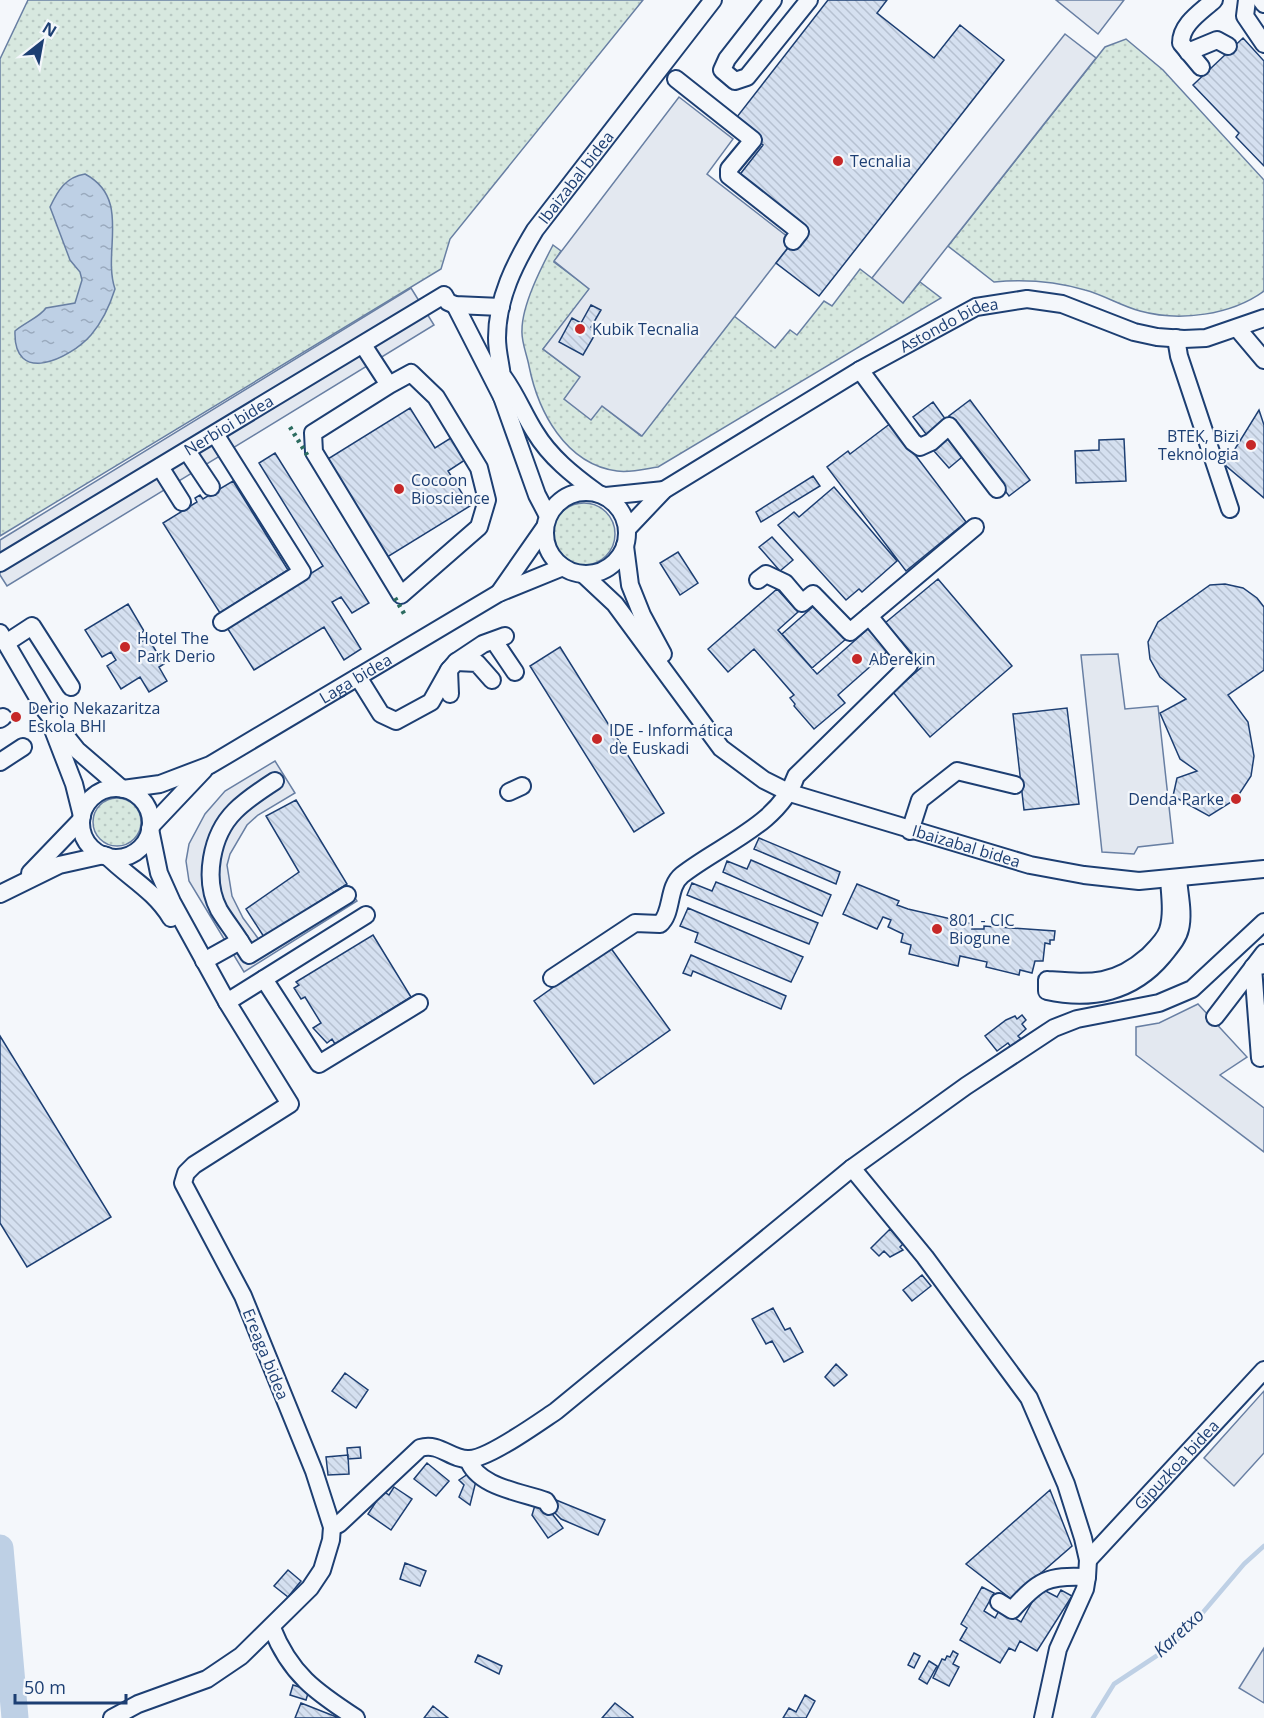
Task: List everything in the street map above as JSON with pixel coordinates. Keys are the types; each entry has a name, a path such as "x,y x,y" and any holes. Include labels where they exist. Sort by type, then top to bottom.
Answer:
{"street":[{"name":"Ibaizabal bidea","path":"547,521 502,398 504,378 497,339 501,307 513,266 535,230 713,0"},
{"path":"774,0 727,59 722,70 735,81 747,77 809,0"},
{"path":"1201,67 1181,43 1181,34 1190,21 1214,0"},
{"path":"1247,0 1245,16 1264,44"},
{"path":"1261,0 1264,4"},
{"path":"1188,52 1217,40 1228,46"},
{"path":"676,79 753,140 729,169 729,176 800,232 793,241"},
{"name":"Nerbioi bidea","path":"0,563 444,295 448,302 455,305"},
{"name":"Astondo bidea","path":"627,529 664,490 860,370 976,308 1027,299 1062,304 1134,332 1176,339 1206,338 1264,318"},
{"path":"501,307 455,305 502,398"},
{"path":"1237,328 1264,360"},
{"path":"1176,339 1179,356 1230,509"},
{"path":"363,345 389,385"},
{"path":"860,370 913,442 920,447 931,442 949,426 997,489"},
{"path":"411,373 436,397 480,468 487,500 479,527 401,595 314,452 313,433 389,385 411,373"},
{"name":"Ibaizabal bidea","path":"504,378 516,395 535,433 566,470 601,494"},
{"path":"215,434 302,572 222,622"},
{"path":"187,451 211,487"},
{"path":"160,467 182,502"},
{"name":"Astondo bidea","path":"601,494 664,490"},
{"path":"572,494 601,494 623,514 627,529 625,546 610,565 584,575 562,567 549,550 547,521 558,502 572,494"},
{"name":"Laga bidea","path":"500,593 547,521"},
{"path":"758,580 766,574 785,583 802,603 813,594 850,632 975,527"},
{"name":"Ibaizabal bidea","path":"625,546 630,585 642,615 699,719"},
{"name":"Laga bidea","path":"122,789 160,784 210,765 500,593 562,567"},
{"name":"Ibaizabal bidea","path":"584,575 615,604 722,748 764,780 790,793 910,831 1030,865 1073,873 1139,881 1264,869"},
{"path":"552,978 635,923 660,924 664,920 671,894 680,876 734,841 777,807 790,793 796,776 909,665 869,616"},
{"path":"0,894 59,865 105,856 119,857 137,850 146,840 150,827 149,813 144,802 134,794 122,789 77,750 45,710 3,638 32,626 71,687"},
{"path":"452,666 477,663 492,680 486,658 500,638"},
{"path":"358,677 381,714 396,721 431,702 452,666 483,644 500,638"},
{"path":"500,638 515,672"},
{"path":"450,694 452,666"},
{"path":"45,710 74,784 87,841 105,856"},
{"path":"0,762 22,747"},
{"name":"Laga bidea","path":"150,827 210,765"},
{"path":"910,831 920,800 957,771 1015,785"},
{"path":"275,781 233,813 220,834 212,858 211,883 218,908 249,955 347,895"},
{"path":"21,882 82,818 87,804 96,795 107,789 122,789"},
{"name":"Ereaga bidea","path":"112,1718 227,1668 272,1628 310,1588 322,1570 328,1555 332,1527 314,1471 243,1296 183,1184 186,1173 194,1165 290,1104 227,1002 159,873 150,827"},
{"name":"Ereaga bidea","path":"105,856 142,883 161,902 184,940 204,961"},
{"path":"1174,878 1182,913 1180,930 1155,964 1135,981 1116,991 1067,995 1047,991 1047,980 1094,983 1118,977 1156,949 1168,932 1174,878"},
{"path":"227,1002 366,915"},
{"path":"332,1527 339,1524 420,1448 437,1446 458,1457 468,1459 495,1449 556,1412 852,1168 966,1086 1054,1028 1077,1019 1159,1003 1192,989 1264,922"},
{"path":"204,961 240,940"},
{"path":"1215,1017 1259,966 1264,953"},
{"path":"1259,966 1260,1058"},
{"path":"264,979 320,1064 419,1003"},
{"path":"852,1168 925,1257 1029,1398 1066,1484 1088,1560 1087,1577 1085,1589 1058,1649 1043,1718"},
{"name":"Gipuzkoa bidea","path":"1088,1560 1264,1370"},
{"path":"468,1459 472,1471 487,1481 546,1501 549,1506"},
{"path":"999,1602 1012,1610 1031,1588 1058,1576 1087,1577"},
{"path":"272,1628 278,1644 300,1677 356,1718"}],"shaded area":[{"path":"28,0 643,0 450,239 441,269 0,536 0,59"},
{"path":"1056,0 1124,0 1098,34"},
{"name":"Tecnalia","path":"1065,34 1096,58 903,303 872,278"},
{"path":"1126,39 1163,70 1264,180 1264,291 1236,306 1205,314 1172,316 1140,311 1073,287 1028,281 994,282 948,246 1105,47"},
{"path":"679,97 733,139 707,174 793,241 642,436 602,406 591,420 564,399 580,377 543,349 589,289 554,261"},
{"path":"553,245 561,251 554,262 590,289 543,349 580,377 602,406 641,436 734,316 775,348 790,330 797,335 824,301 832,306 860,269 903,302 920,282 941,298 658,467 617,471 583,458 569,447 547,417 533,383 522,339 523,320 533,287"},
{"path":"411,288 434,325 7,586 0,575 0,540"},
{"path":"578,503 590,503 606,512 613,522 615,534 613,546 606,556 590,565 578,565 567,560 558,551 553,540 553,528 558,517 567,508"},
{"path":"1118,654 1125,709 1158,706 1173,843 1138,847 1134,854 1102,852 1081,655"},
{"path":"275,761 295,793 258,815 247,825 230,854 227,865 232,896 243,918 260,941 348,886 357,901 244,972 189,881 186,861 189,844 205,814 225,791"},
{"path":"117,798 134,805 141,822 134,839 117,846 100,839 93,822 100,805"},
{"path":"1198,1004 1247,1057 1220,1075 1264,1108 1264,1152 1136,1055 1136,1027 1159,1023"},
{"path":"1264,1391 1264,1453 1234,1486 1204,1458"},
{"path":"1264,1648 1264,1703 1239,1688"}],"water":[{"path":"85,174 99,185 108,197 112,211 111,259 115,289 102,319 82,344 57,359 44,363 33,363 23,358 17,348 15,331 46,308 75,303 82,280 80,272 70,260 50,207 63,185"}],"building":[{"name":"Tecnalia","path":"828,0 887,0 877,13 934,58 960,25 1004,60 819,296 776,263 803,229 738,177 763,145 733,122"},
{"path":"1243,38 1264,61 1264,166 1236,137 1239,133 1193,85"},
{"name":"Kubik Tecnalia","path":"591,305 601,310 591,327 597,331 583,355 559,342 572,318 581,323"},
{"path":"970,400 1030,480 1009,496 949,416"},
{"path":"933,402 946,420 926,434 913,417"},
{"name":"Cocoon Bioscience","path":"410,408 435,448 454,436 468,458 448,471 470,506 384,559 323,462"},
{"name":"BTEK, Bizi Teknologia","path":"1259,410 1264,425 1264,498 1225,465"},
{"path":"891,423 966,522 906,571 827,467 848,451 850,454"},
{"path":"953,434 968,452 949,468 934,451"},
{"path":"1124,439 1126,481 1076,483 1075,451 1099,450 1099,440"},
{"path":"275,453 369,603 352,613 341,597 332,602 361,649 344,660 324,627 254,670 226,626 323,566 259,463"},
{"path":"813,476 820,486 761,522 756,512"},
{"path":"233,481 288,570 220,613 163,523 197,502 195,498 200,495 203,499"},
{"path":"834,487 897,561 862,592 859,589 846,600 778,525 794,512 799,517"},
{"path":"772,537 793,560 780,571 759,547"},
{"path":"678,552 698,583 680,595 660,563"},
{"path":"938,579 1012,666 930,737 893,692 923,666 885,623"},
{"path":"1225,584 1243,588 1257,598 1264,607 1264,670 1228,695 1248,722 1254,756 1251,776 1236,799 1209,816 1173,796 1177,778 1197,771 1180,759 1160,713 1186,699 1160,677 1150,659 1148,642 1158,622 1210,585"},
{"name":"Aberekin","path":"777,589 798,612 778,630 817,674 870,627 890,649 838,695 845,703 814,729 794,706 790,698 794,695 754,649 728,672 708,649"},
{"name":"Hotel The Park Derio","path":"128,604 144,631 137,636 141,642 148,638 164,664 159,667 167,681 149,692 140,677 121,689 107,666 116,660 111,652 102,657 85,630"},
{"path":"816,604 846,639 812,668 782,634"},
{"name":"IDE - Informática de Euskadi","path":"560,647 664,813 634,832 530,666"},
{"path":"1067,708 1079,804 1024,810 1013,714"},
{"path":"296,800 347,884 264,937 246,909 299,872 266,816"},
{"path":"759,838 840,872 836,884 754,849"},
{"path":"751,860 831,895 822,916 723,872 727,861 747,869"},
{"path":"716,882 818,923 809,944 687,895 692,883 712,891"},
{"name":"801 - CIC Biogune","path":"857,884 899,901 897,905 908,909 973,924 972,929 984,929 984,926 1055,931 1054,940 1050,940 1050,944 1045,943 1043,961 1035,961 1032,973 1020,970 1019,975 986,967 987,962 960,956 958,966 909,954 911,945 901,942 903,934 888,927 891,920 883,917 877,929 843,914"},
{"path":"688,908 803,957 791,982 695,942 698,933 680,926"},
{"path":"373,935 411,997 335,1044 332,1039 327,1043 313,1028 321,1023 305,997 301,999 294,988 299,985 296,982"},
{"path":"610,947 670,1030 594,1084 534,1001"},
{"path":"691,955 786,996 781,1009 693,971 691,976 683,973"},
{"path":"1022,1015 1026,1020 1022,1024 1026,1029 1018,1036 1021,1039 1011,1047 1008,1043 997,1051 985,1036 1006,1020 1015,1016 1017,1019"},
{"path":"0,1036 111,1217 27,1267 0,1223"},
{"path":"890,1229 903,1244 900,1247 903,1250 890,1257 884,1251 879,1256 871,1248"},
{"path":"922,1275 931,1286 912,1301 903,1290"},
{"path":"773,1308 785,1330 790,1328 803,1352 784,1362 772,1341 766,1344 752,1319"},
{"path":"836,1364 847,1375 834,1386 825,1377"},
{"path":"345,1373 368,1390 356,1408 332,1391"},
{"path":"360,1447 361,1458 348,1459 347,1448"},
{"path":"348,1455 349,1474 328,1475 326,1457"},
{"path":"427,1463 449,1481 436,1496 414,1479"},
{"path":"468,1474 476,1481 470,1505 459,1497 464,1485 459,1480"},
{"path":"394,1487 412,1499 391,1530 368,1514 383,1491 389,1495"},
{"path":"1050,1490 1072,1546 1011,1599 966,1564"},
{"path":"556,1500 605,1520 598,1535 561,1519 554,1512 553,1504"},
{"path":"536,1502 547,1507 563,1528 548,1538 532,1515"},
{"path":"405,1563 426,1571 420,1586 400,1579"},
{"path":"288,1570 301,1581 288,1597 274,1586"},
{"path":"982,1587 994,1593 984,1611 995,1618 1000,1609 1021,1622 1040,1588 1057,1597 1061,1590 1072,1596 1037,1651 1020,1641 1015,1651 1009,1648 1000,1663 960,1640 967,1628 961,1624"},
{"path":"953,1651 958,1654 953,1664 959,1667 949,1686 933,1678 942,1659 950,1657"},
{"path":"914,1653 920,1656 914,1668 908,1665"},
{"path":"478,1655 502,1666 499,1674 475,1662"},
{"path":"929,1661 937,1666 927,1684 919,1679"},
{"path":"293,1685 309,1690 306,1700 290,1695"},
{"path":"805,1695 815,1701 806,1718 783,1718 789,1708 796,1712"},
{"path":"301,1703 339,1718 295,1718"},
{"path":"615,1703 633,1717 633,1718 602,1718"},
{"path":"433,1706 448,1718 424,1718"}],"waterway":[{"name":"Karetxo","path":"1093,1718 1114,1684 1170,1647 1244,1564 1264,1546"},
{"path":"0,1548 15,1718"}],"hedge":[{"path":"290,427 309,458"},
{"path":"395,598 406,617"}],"place":[{"name":"Tecnalia","path":"838,161"},
{"name":"Kubik Tecnalia","path":"580,329"},
{"name":"BTEK, Bizi Teknologia","path":"1251,445"},
{"name":"Cocoon Bioscience","path":"399,489"},
{"name":"Hotel The Park Derio","path":"125,647"},
{"name":"Aberekin","path":"857,659"},
{"name":"Derio Nekazaritza Eskola BHI","path":"16,717"},
{"name":"IDE - Informática de Euskadi","path":"597,739"},
{"name":"Denda Parke","path":"1236,799"},
{"name":"801 - CIC Biogune","path":"937,929"}]}
